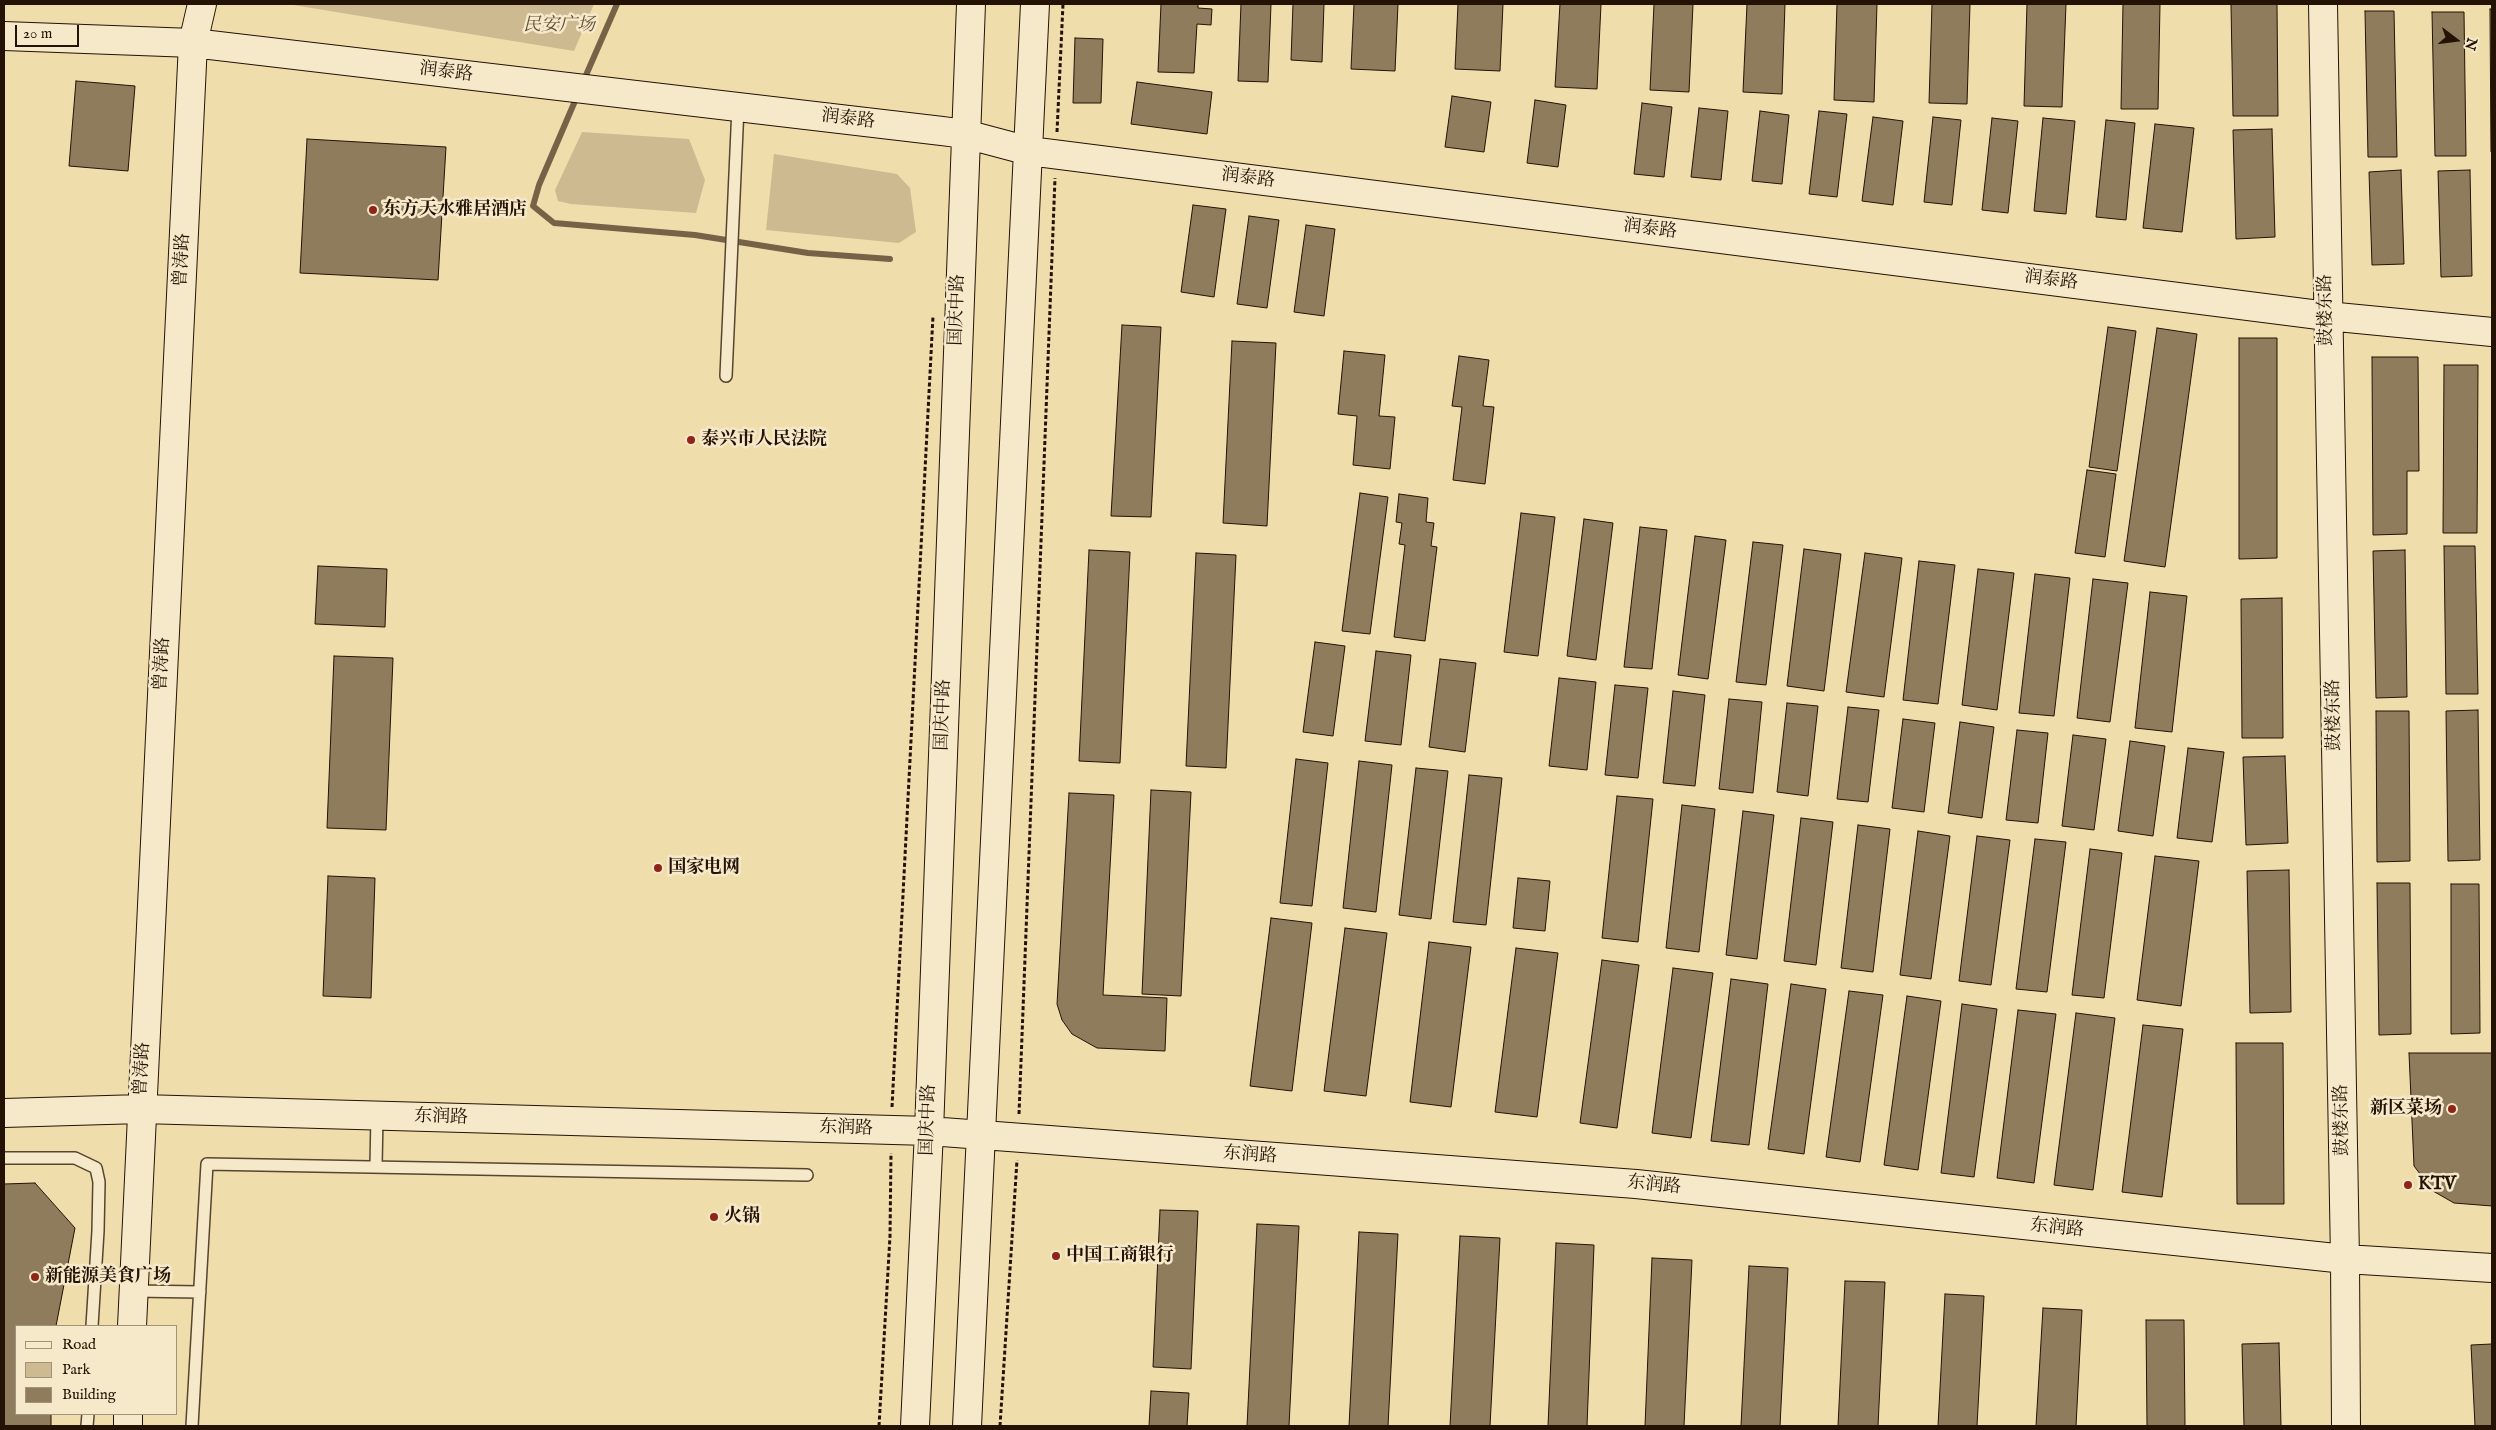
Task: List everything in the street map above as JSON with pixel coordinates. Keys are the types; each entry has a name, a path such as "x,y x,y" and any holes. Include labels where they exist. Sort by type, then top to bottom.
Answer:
{"street":[{"name":"曾涛路","path":"132,1325 193,43 202,4"},
{"name":"国庆中路","path":"915,1426 929,1131 971,4"},
{"path":"967,1426 1035,4"},
{"name":"鼓楼东路","path":"2323,4 2345,1259 2346,1426"},
{"name":"润泰路","path":"4,36 193,43 528,82 965,134 1029,151 2327,316 2492,332"},
{"name":"东润路","path":"4,1113 141,1109 929,1131 1636,1184 2345,1259 2492,1268"}],"lane":[{"path":"726,376 738,107"},
{"path":"376,1166 377,1116"},
{"path":"4,1158 75,1158 96,1168 99,1182 98,1231 92,1325"},
{"path":"192,1426 207,1164 807,1175"},
{"path":"133,1291 200,1292"}],"path":[{"path":"1000,1426 1018,1138 1022,986 1063,4"},
{"path":"879,1426 890,1236 891,1130 933,309"}],"green space":[{"name":"民安广场","path":"287,4 594,4 574,51"},
{"path":"582,132 689,139 705,180 696,213 571,204 558,201 555,190"},
{"path":"774,154 897,174 910,188 916,232 899,243 766,230"}],"building":[{"path":"1161,4 1198,4 1198,8 1212,9 1211,25 1197,24 1194,73 1158,72"},
{"path":"1241,4 1271,4 1268,82 1238,81"},
{"path":"1293,4 1324,4 1322,62 1291,60"},
{"path":"1354,4 1398,4 1395,71 1351,69"},
{"path":"1458,4 1503,4 1500,71 1455,69"},
{"path":"1560,4 1601,4 1597,89 1555,87"},
{"path":"1654,4 1693,4 1689,92 1650,90"},
{"path":"1747,4 1785,4 1782,94 1743,92"},
{"path":"1837,4 1877,4 1874,102 1834,100"},
{"path":"1932,4 1970,4 1967,104 1929,103"},
{"path":"2027,4 2066,4 2062,107 2024,106"},
{"path":"2123,4 2160,4 2158,109 2121,109"},
{"path":"2231,4 2277,4 2278,116 2233,116"},
{"path":"2490,9 2492,9 2492,152 2491,152"},
{"path":"2365,11 2394,11 2397,157 2368,157"},
{"path":"2432,12 2464,12 2466,156 2435,156"},
{"path":"1075,38 1103,39 1101,103 1073,103"},
{"path":"76,81 135,86 128,171 69,166"},
{"path":"1137,82 1212,92 1207,134 1131,124"},
{"path":"1452,96 1491,102 1484,152 1445,147"},
{"path":"1535,100 1566,105 1558,167 1527,163"},
{"path":"1642,103 1672,107 1664,177 1634,174"},
{"path":"1699,108 1728,111 1721,180 1691,177"},
{"path":"1760,111 1789,115 1782,184 1752,181"},
{"path":"1819,111 1847,114 1837,197 1809,194"},
{"path":"1873,117 1903,121 1893,205 1862,201"},
{"path":"1933,117 1961,120 1952,205 1924,202"},
{"path":"1992,118 2018,121 2008,213 1982,210"},
{"path":"2043,118 2075,121 2066,214 2034,211"},
{"path":"2106,120 2135,123 2126,220 2096,217"},
{"path":"2155,124 2194,128 2182,232 2143,228"},
{"path":"2272,129 2275,237 2236,239 2233,130"},
{"name":"东方天水雅居酒店","path":"307,139 446,147 438,280 300,273"},
{"path":"2401,170 2404,264 2372,265 2369,172"},
{"path":"2470,170 2472,276 2441,277 2438,171"},
{"path":"1193,205 1226,209 1214,297 1181,292"},
{"path":"1249,216 1279,220 1267,308 1237,304"},
{"path":"1306,225 1335,229 1324,316 1294,312"},
{"path":"1122,325 1161,327 1151,517 1111,516"},
{"path":"2108,327 2136,331 2117,471 2089,467"},
{"path":"2157,328 2197,334 2165,567 2124,561"},
{"path":"2239,338 2277,338 2277,558 2239,559"},
{"path":"1232,341 1276,343 1267,526 1223,523"},
{"path":"1344,351 1385,355 1379,416 1395,417 1390,469 1353,465 1357,416 1338,414"},
{"path":"1459,356 1489,360 1483,406 1494,407 1485,484 1453,480 1462,407 1452,406"},
{"path":"2372,357 2418,357 2419,471 2407,471 2407,534 2373,535"},
{"path":"2444,365 2478,365 2477,533 2443,533"},
{"path":"2087,470 2116,474 2105,557 2075,553"},
{"path":"1360,493 1388,497 1370,634 1342,631"},
{"path":"1399,494 1428,498 1426,522 1434,523 1431,546 1437,547 1425,641 1394,637 1405,545 1399,544 1402,523 1396,522"},
{"path":"1521,513 1555,517 1538,656 1504,652"},
{"path":"1584,519 1613,523 1596,660 1567,656"},
{"path":"1640,527 1667,530 1652,669 1624,667"},
{"path":"1695,536 1726,540 1708,679 1678,675"},
{"path":"1753,542 1783,545 1766,685 1736,682"},
{"path":"2444,546 2475,546 2478,694 2446,694"},
{"path":"1804,549 1841,554 1824,691 1787,686"},
{"path":"1089,550 1130,552 1120,763 1079,761"},
{"path":"2405,550 2407,697 2376,698 2373,551"},
{"path":"1196,553 1236,555 1226,768 1186,766"},
{"path":"1865,553 1902,558 1884,697 1846,692"},
{"path":"1919,561 1955,565 1938,704 1903,700"},
{"path":"318,566 387,569 385,627 315,624"},
{"path":"1978,569 2014,573 1997,710 1962,705"},
{"path":"2035,574 2070,578 2054,716 2019,713"},
{"path":"2093,579 2128,583 2110,722 2077,718"},
{"path":"2150,592 2187,596 2172,732 2135,728"},
{"path":"2282,598 2283,738 2242,738 2241,599"},
{"path":"1315,642 1345,646 1333,736 1303,732"},
{"path":"1376,651 1411,655 1401,745 1365,741"},
{"path":"334,656 393,658 386,830 327,828"},
{"path":"1440,659 1476,663 1465,752 1429,747"},
{"path":"1559,678 1596,682 1587,770 1549,766"},
{"path":"1615,685 1648,688 1638,778 1605,775"},
{"path":"1673,691 1705,695 1695,786 1663,783"},
{"path":"1729,699 1762,702 1753,793 1719,789"},
{"path":"1787,703 1818,706 1808,796 1777,792"},
{"path":"1848,707 1879,710 1868,802 1837,799"},
{"path":"2478,710 2480,860 2448,861 2446,711"},
{"path":"2376,711 2409,711 2410,861 2377,862"},
{"path":"1903,719 1935,723 1924,812 1892,808"},
{"path":"1960,722 1994,727 1982,818 1948,813"},
{"path":"2017,730 2048,733 2038,823 2006,820"},
{"path":"2073,735 2106,739 2094,830 2062,826"},
{"path":"2130,741 2165,746 2153,836 2118,831"},
{"path":"2188,748 2224,752 2212,842 2177,838"},
{"path":"2285,756 2288,843 2246,845 2243,757"},
{"path":"1296,759 1328,763 1312,906 1280,903"},
{"path":"1359,761 1392,765 1376,912 1343,908"},
{"path":"1416,768 1448,771 1431,919 1399,915"},
{"path":"1469,775 1502,778 1486,925 1453,922"},
{"path":"1151,790 1191,792 1181,996 1142,994"},
{"path":"1069,793 1114,795 1103,995 1167,998 1165,1051 1097,1048 1072,1034 1062,1020 1057,1004"},
{"path":"1617,796 1653,799 1638,942 1602,938"},
{"path":"1682,805 1715,809 1699,952 1666,948"},
{"path":"1743,811 1774,815 1757,959 1726,955"},
{"path":"1801,818 1833,822 1816,965 1784,961"},
{"path":"1858,825 1890,829 1873,972 1841,968"},
{"path":"1918,831 1950,836 1931,979 1900,975"},
{"path":"1977,836 2010,840 1991,985 1959,981"},
{"path":"2035,839 2066,842 2047,992 2016,989"},
{"path":"2090,849 2122,853 2104,998 2072,995"},
{"path":"2155,856 2199,861 2181,1006 2137,1000"},
{"path":"2289,870 2291,1012 2250,1013 2247,871"},
{"path":"328,876 375,878 371,998 323,996"},
{"path":"1518,878 1550,881 1545,931 1513,928"},
{"path":"2377,883 2410,883 2411,1034 2379,1035"},
{"path":"2451,884 2479,884 2480,1033 2451,1034"},
{"path":"1271,918 1312,923 1292,1091 1250,1086"},
{"path":"1345,928 1387,933 1366,1096 1324,1091"},
{"path":"1429,942 1471,947 1451,1107 1410,1102"},
{"path":"1516,948 1558,953 1537,1117 1495,1112"},
{"path":"1602,960 1639,965 1617,1128 1580,1123"},
{"path":"1673,968 1713,973 1691,1138 1652,1133"},
{"path":"1731,979 1768,984 1749,1145 1711,1141"},
{"path":"1791,984 1826,989 1804,1154 1768,1149"},
{"path":"1849,991 1883,995 1860,1162 1826,1157"},
{"path":"1907,996 1941,1001 1918,1170 1884,1165"},
{"path":"1962,1004 1997,1009 1974,1177 1941,1173"},
{"path":"2018,1010 2056,1014 2034,1183 1997,1178"},
{"path":"2076,1013 2115,1018 2093,1190 2054,1185"},
{"path":"2143,1025 2183,1029 2162,1197 2122,1192"},
{"path":"2236,1043 2283,1043 2284,1204 2237,1204"},
{"name":"新区菜场","path":"2409,1053 2492,1053 2492,1206 2454,1203 2433,1191 2414,1166"},
{"name":"新能源美食广场","path":"35,1183 75,1228 56,1325 15,1325 15,1415 51,1415 51,1426 4,1426 4,1184"},
{"path":"1160,1210 1198,1211 1191,1369 1153,1367"},
{"path":"1257,1224 1299,1226 1289,1426 1247,1426"},
{"path":"1359,1232 1398,1234 1388,1426 1349,1426"},
{"path":"1460,1236 1500,1238 1490,1426 1450,1426"},
{"path":"1556,1243 1594,1245 1587,1426 1548,1426"},
{"path":"1652,1258 1692,1260 1684,1426 1645,1426"},
{"path":"1749,1266 1788,1268 1780,1426 1741,1426"},
{"path":"1845,1281 1885,1282 1878,1426 1838,1426"},
{"path":"1945,1294 1984,1296 1977,1426 1938,1426"},
{"path":"2043,1308 2082,1310 2076,1426 2036,1426"},
{"path":"2146,1320 2184,1320 2185,1426 2147,1426"},
{"path":"2279,1343 2281,1426 2244,1426 2242,1344"},
{"path":"2492,1344 2492,1426 2475,1426 2471,1345"},
{"path":"1151,1391 1189,1393 1187,1426 1149,1426"}],"waterway":[{"path":"583,82 617,4"},
{"path":"578,94 539,185 533,206 554,223 695,235 808,253 890,259"}],"place":[{"name":"东方天水雅居酒店","path":"373,210"},
{"name":"泰兴市人民法院","path":"691,440"},
{"name":"国家电网","path":"658,868"},
{"name":"新区菜场","path":"2452,1109"},
{"name":"KTV","path":"2408,1185"},
{"name":"火锅","path":"714,1217"},
{"name":"中国工商银行","path":"1056,1256"},
{"name":"新能源美食广场","path":"35,1277"}]}
